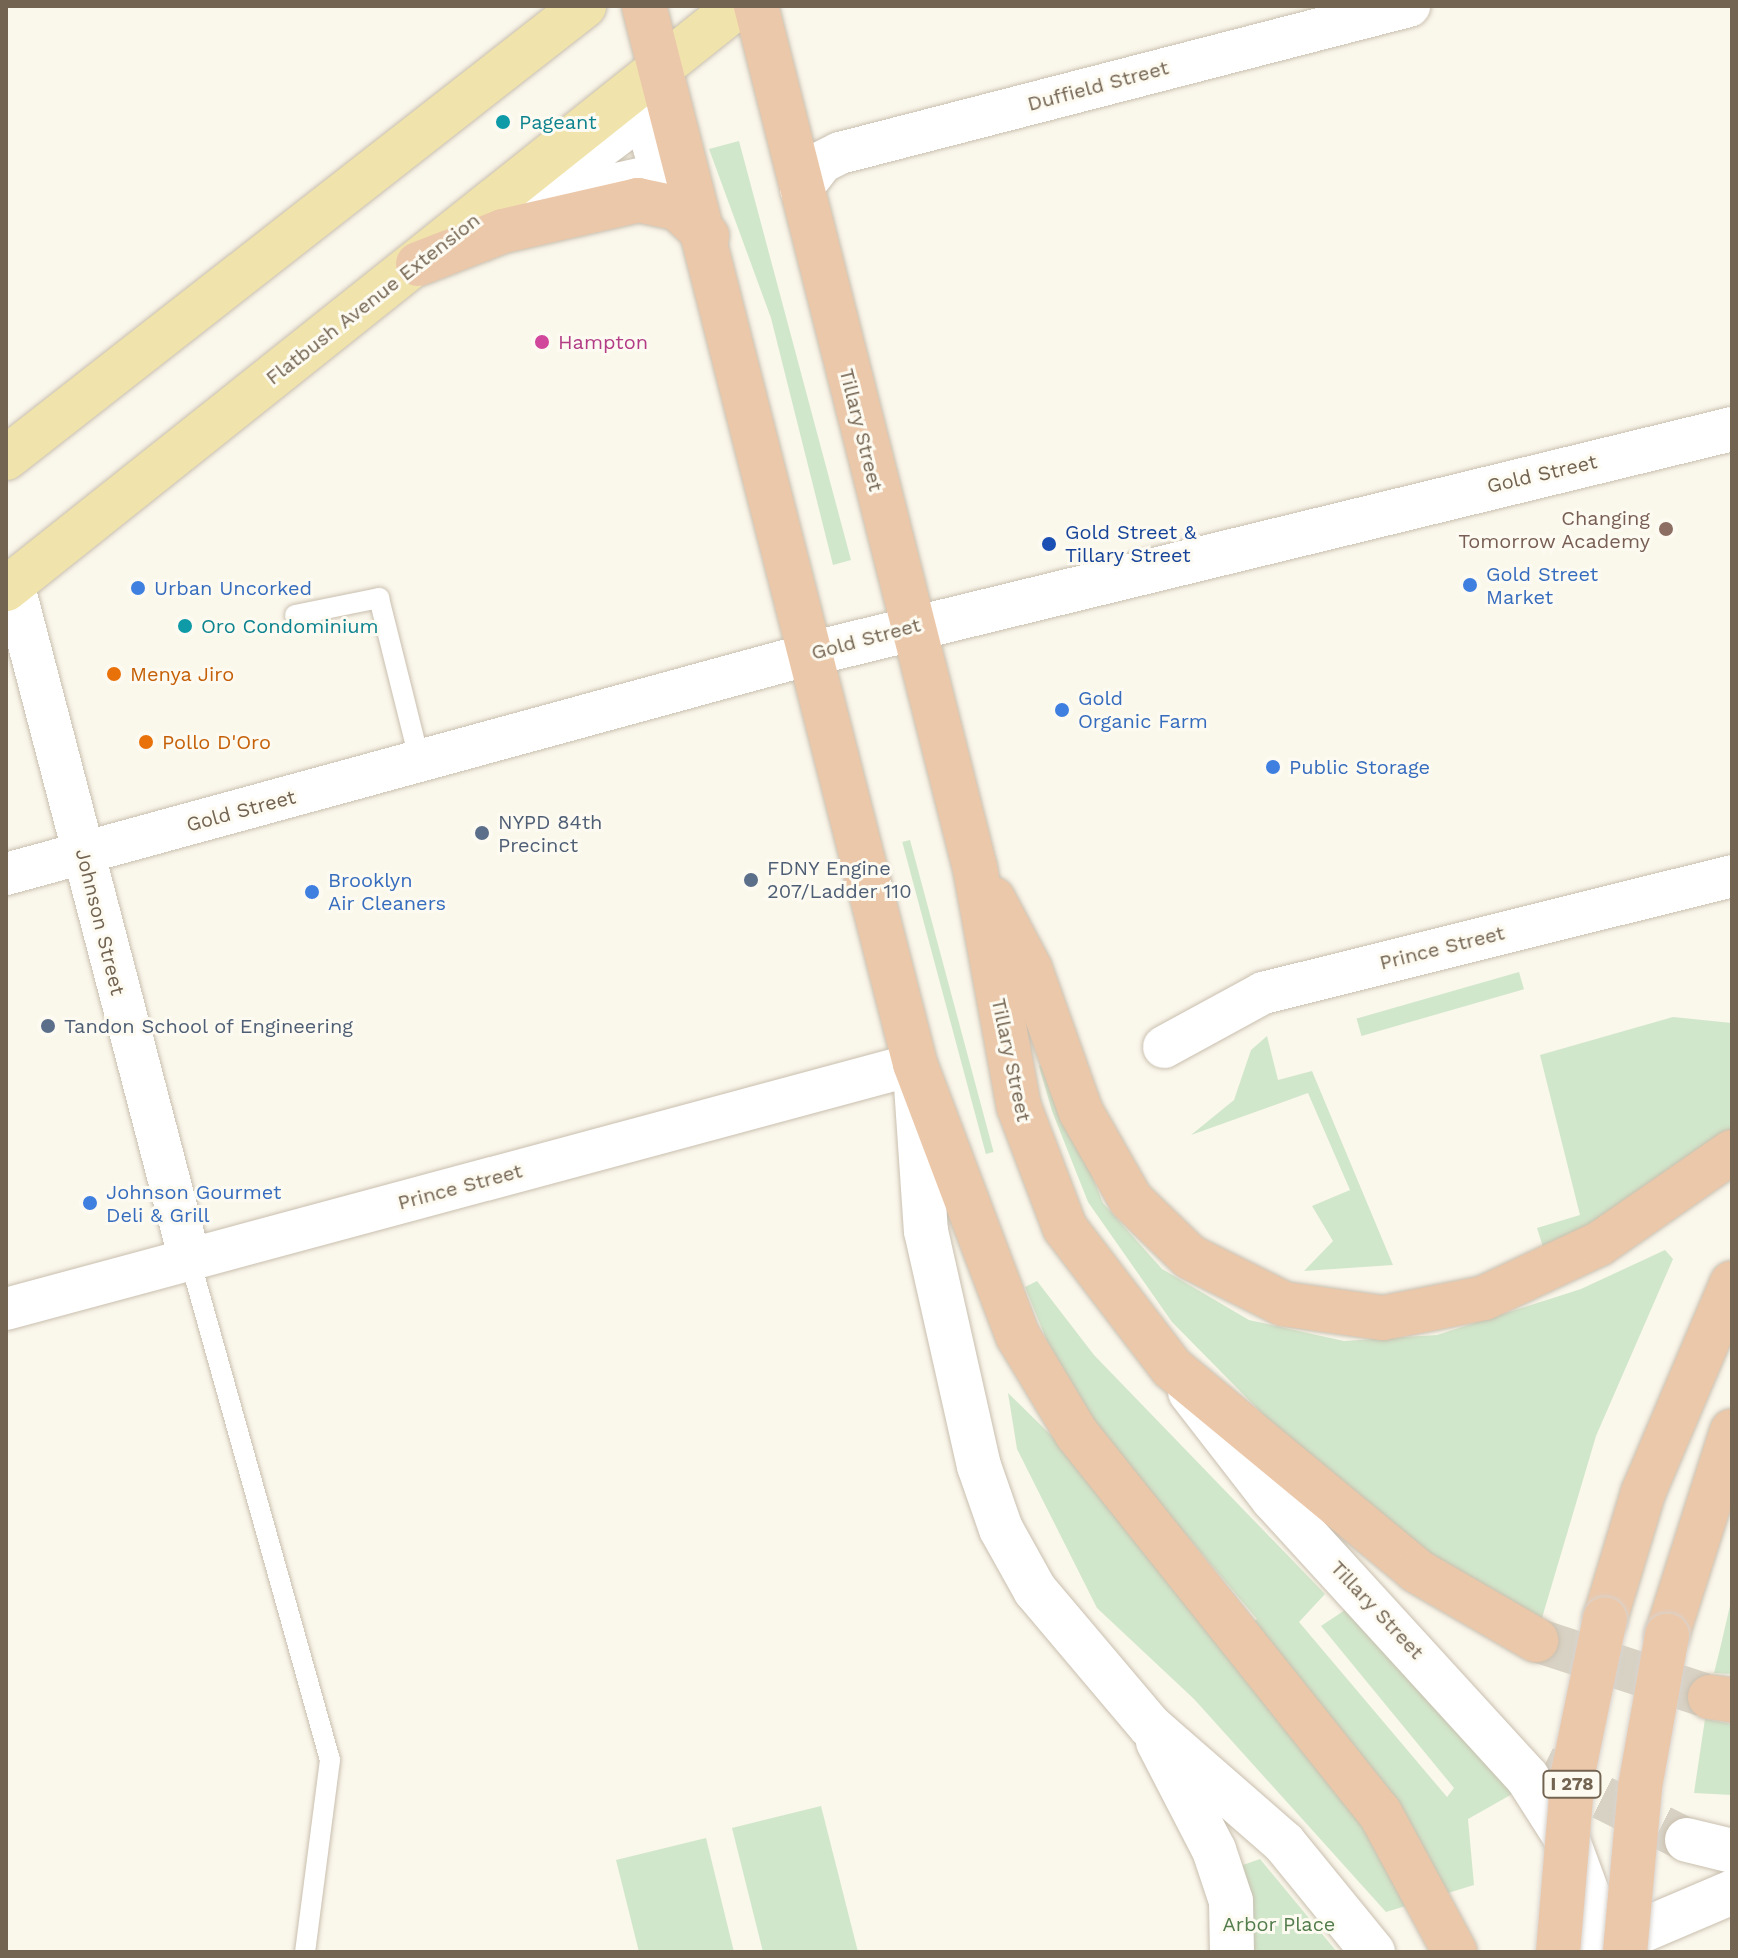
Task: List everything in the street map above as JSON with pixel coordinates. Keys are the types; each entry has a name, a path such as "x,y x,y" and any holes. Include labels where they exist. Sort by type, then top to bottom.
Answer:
{"highway":[{"path":"644,6 707,236 814,653 915,1064 1018,1336 1048,1392 1243,1634 1380,1813 1455,1952"},
{"name":"Tillary Street","path":"756,6 975,868 1006,1047 1038,1169 1089,1263 1172,1368"},
{"path":"418,264 503,231 638,200 677,208 707,236"},
{"path":"975,868 1030,969 1105,1163 1160,1233 1253,1293 1316,1312 1383,1318 1484,1298 1612,1236 1732,1152"},
{"name":"I 278","path":"1558,1952 1573,1773 1605,1619 1643,1493 1732,1283"},
{"path":"1172,1368 1417,1571 1536,1640"},
{"path":"1608,1951 1667,1635 1702,1514 1732,1431"},
{"path":"1702,1514 1732,1467"}],"main road":[{"path":"6,458 584,6"},
{"name":"Flatbush Avenue Extension","path":"10,586 738,6"},
{"name":"Gold Street","path":"814,653 912,626 1732,429"},
{"path":"915,1064 926,1231 979,1466 1001,1529 1035,1590 1150,1726 1284,1843 1373,1952"},
{"name":"Tillary Street","path":"1172,1368 1273,1499 1478,1718 1547,1805 1608,1951"},
{"path":"1478,1718 1517,1748"},
{"path":"1150,1726 1214,1850 1231,1901 1232,1952"},
{"path":"1687,1840 1732,1851"},
{"path":"1608,1951 1732,1892"}],"street":[{"name":"Duffield Street","path":"801,189 822,162 840,153 1409,6"},
{"name":"Johnson Street","path":"10,586 190,1260"},
{"name":"Gold Street","path":"6,874 814,653"},
{"name":"Prince Street","path":"1164,1047 1263,993 1732,876"},
{"name":"Prince Street","path":"6,1309 915,1064"}],"lane":[{"path":"295,615 379,598 420,762"},
{"path":"190,1260 330,1760 305,1952"}],"green space":[{"path":"739,141 851,560 833,565 771,318 709,149"},
{"path":"910,840 994,1152 986,1154 902,842"},
{"path":"1519,972 1524,989 1362,1036 1357,1019"},
{"path":"1673,1017 1732,1023 1732,1129 1623,1209 1543,1247 1537,1228 1580,1215 1540,1055"},
{"path":"1267,1036 1278,1080 1312,1071 1393,1265 1304,1271 1333,1241 1312,1206 1350,1190 1308,1093 1191,1135 1234,1100 1251,1050"},
{"path":"1047,1064 1103,1203 1162,1269 1249,1320 1344,1341 1437,1335 1581,1289 1665,1250 1673,1259 1596,1436 1539,1628 1484,1599 1311,1463 1172,1322 1088,1202 1052,1111 1039,1066"},
{"path":"1037,1281 1094,1355 1325,1594 1299,1622 1447,1797 1454,1788 1321,1626 1345,1610 1514,1793 1468,1819 1474,1885 1386,1912 1194,1699 1097,1608 1017,1449 1008,1393 1061,1445 1221,1648 1257,1619 1103,1436 1047,1341 1025,1287"},
{"path":"1732,1597 1732,1674 1714,1673 1720,1649"},
{"path":"1705,1719 1732,1724 1732,1795 1694,1793"},
{"path":"821,1806 858,1952 763,1952 732,1828"},
{"path":"706,1838 734,1952 639,1952 616,1860"},
{"name":"Arbor Place","path":"1260,1859 1337,1952 1250,1952 1243,1865"}],"tunnel":[{"path":"1536,1640 1710,1697"},
{"path":"1543,1768 1687,1840"}],"place":[{"name":"Pageant","path":"503,122"},
{"name":"Hampton","path":"542,342"},
{"name":"Changing Tomorrow Academy","path":"1666,529"},
{"name":"Gold Street & Tillary Street","path":"1049,544"},
{"name":"Gold Street Market","path":"1470,585"},
{"name":"Urban Uncorked","path":"138,588"},
{"name":"Oro Condominium","path":"185,626"},
{"name":"Menya Jiro","path":"114,674"},
{"name":"Gold Organic Farm","path":"1062,710"},
{"name":"Pollo D'Oro","path":"146,742"},
{"name":"Public Storage","path":"1273,767"},
{"name":"NYPD 84th Precinct","path":"482,833"},
{"name":"FDNY Engine 207/Ladder 110","path":"751,880"},
{"name":"Brooklyn Air Cleaners","path":"312,892"},
{"name":"Tandon School of Engineering","path":"48,1026"},
{"name":"Johnson Gourmet Deli & Grill","path":"90,1203"}]}
